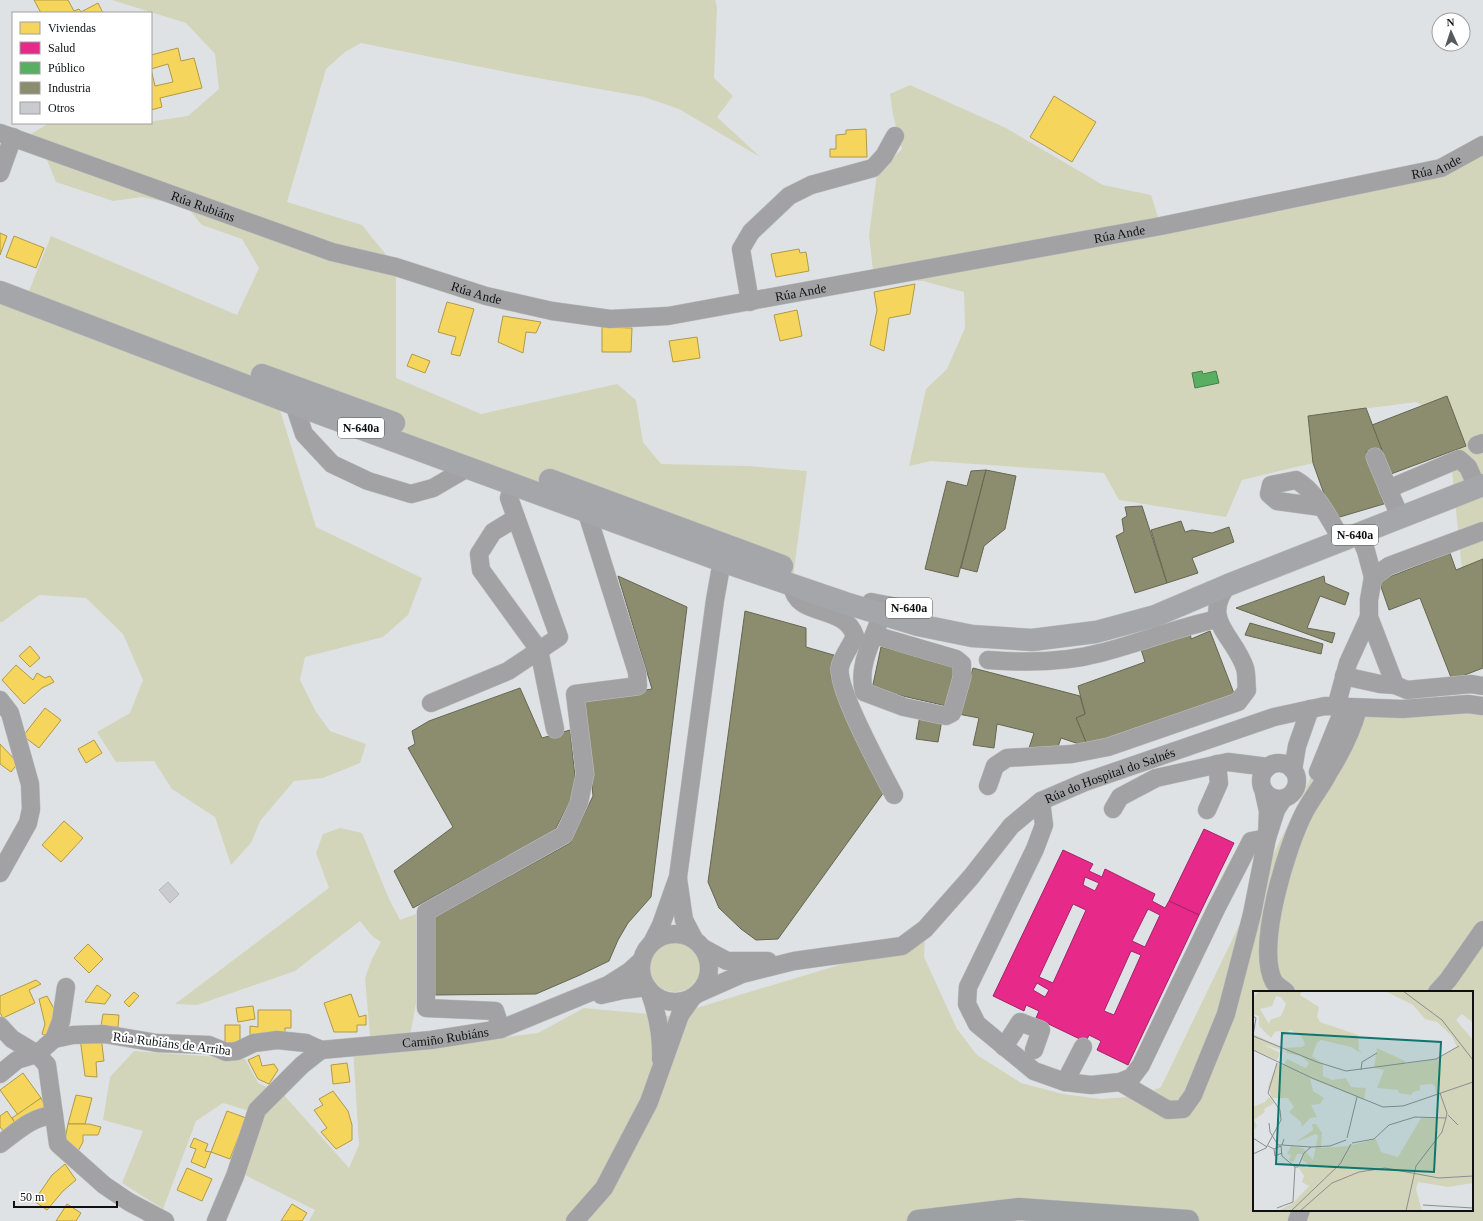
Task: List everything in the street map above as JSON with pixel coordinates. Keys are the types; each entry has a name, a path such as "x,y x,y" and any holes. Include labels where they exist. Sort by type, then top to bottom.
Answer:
{"highway":[{"path":"918,1221 1019,1209 1188,1221"}],"main road":[{"name":"N-640a","path":"0,280 594,505 849,590 923,612 971,620 1031,627 1093,621 1152,608 1228,585"},
{"name":"N-640a","path":"0,292 294,404 513,483 594,505 722,561 918,625 972,636 1032,640 1096,632 1154,616 1228,585 1480,486"}],"street":[{"name":"Rúa Rubiáns","path":"0,173 6,135 332,252 396,267"},
{"path":"750,302 741,249 751,232 789,196 811,185 831,178 858,173 873,168 884,156 895,136"},
{"name":"Rúa Ande","path":"396,267 486,296 552,310 610,319 668,316 1153,228 1441,168 1483,145"},
{"path":"294,404 304,434 332,464 368,482 411,494 433,488 469,467"},
{"path":"1375,457 1400,517"},
{"path":"1388,489 1459,459 1468,467 1480,486"},
{"path":"431,703 508,671 559,637 510,498 513,483"},
{"path":"501,1029 495,1011 426,1008 426,912 564,835 579,803 585,774 575,694 638,686 637,672 594,505"},
{"path":"1321,506 1350,537 1366,551 1373,577 1369,600 1369,617 1395,685"},
{"path":"516,518 493,532 479,554 482,570 539,650 555,728"},
{"path":"1373,577 1389,566 1483,531"},
{"path":"565,1004 608,985 630,971 642,960 661,925 678,876 715,600 722,561 737,557 846,597 923,612"},
{"path":"792,585 793,592 800,603 840,617 852,628 855,636 840,667 841,680 854,714 894,795"},
{"path":"988,786 995,766 1007,758 1072,754 1108,747 1238,702 1247,690 1245,669 1218,619 1216,606 1220,595 1228,585"},
{"path":"874,635 956,659 962,664 962,677 952,713 946,716 904,707 864,692 861,681 863,665 874,635 882,614"},
{"path":"1285,991 1275,983 1270,967 1270,932 1279,884 1295,832 1346,708 1344,676 1348,663 1369,617"},
{"path":"988,660 1023,663 1059,661 1099,653 1142,641 1188,625 1218,619"},
{"path":"1344,676 1380,684 1395,685 1407,690 1465,684 1483,686"},
{"path":"0,700 10,713 30,784 31,808 28,823 0,873"},
{"name":"Rúa do Hospital do Salnés","path":"695,995 742,974 794,961 902,946 925,929 971,877 1011,826 1041,801 1085,782 1283,716 1325,706 1402,710 1468,704 1483,706"},
{"path":"1113,809 1120,797 1156,778 1228,762 1247,765 1273,775 1297,782 1296,787 1288,797 1283,799 1273,798 1273,775 1298,746 1310,709"},
{"path":"1267,838 1268,811 1273,775 1291,750 1295,734 1283,716"},
{"path":"1208,810 1218,783 1217,764"},
{"path":"1120,1082 1168,1110 1183,1109 1193,1095 1226,1014 1252,914 1267,838 1276,810 1283,799"},
{"path":"1041,801 1044,825 1035,849 968,988 967,1004 977,1024 1034,1071 1065,1082 1092,1085 1120,1082 1132,1077 1141,1065 1216,909 1251,841 1267,838"},
{"path":"575,1221 604,1188 649,1102 660,1067 680,1015 695,995 705,985 708,976 708,957 684,920 678,876"},
{"path":"1438,991 1448,980 1483,930"},
{"path":"653,941 668,934 677,934 698,943"},
{"name":"Rúa do Hospital do Salnés","path":"698,943 727,961 794,961"},
{"path":"642,960 642,979 648,989 656,1009 661,1048 660,1067"},
{"name":"Rúa Rubiáns de Arriba","path":"0,1074 17,1060 37,1054 54,1039 61,1021 66,987"},
{"path":"565,1004 623,990 648,989 658,998 669,1002 681,1002 695,995"},
{"name":"Camiño Rubiáns","path":"321,1050 431,1040 501,1029 565,1004"},
{"path":"1004,1047 1020,1022 1041,1030 1034,1050"},
{"path":"0,1026 12,1039 37,1054 47,1064 58,1144 104,1185 129,1202 165,1221"},
{"name":"Rúa Rubiáns de Arriba","path":"54,1039 72,1035 104,1034 156,1043 209,1045 226,1052 237,1051 254,1043 278,1040 306,1043 321,1050"},
{"path":"1065,1082 1083,1047"},
{"path":"216,1221 235,1176 258,1110 302,1065 321,1050"},
{"path":"0,1144 30,1122 41,1116 54,1115"},
{"path":"1297,1221 1301,1211"}],"green space":[{"path":"112,0 715,0 717,7 714,78 733,96 717,117 760,157 679,109 644,97 521,75 361,43 345,52 326,69 287,202 362,225 396,267 396,378 481,414 617,384 636,400 643,442 661,464 748,466 807,471 792,585 276,397 316,527 422,578 408,615 383,637 305,657 300,680 316,712 330,731 366,744 360,763 323,778 294,781 260,821 251,843 231,865 215,817 172,789 154,761 116,762 97,732 130,713 143,680 123,634 86,598 39,595 0,622 0,292 25,301 51,236 237,315 259,268 242,239 202,225 186,206 142,197 113,201 56,182 42,148 21,140 47,124 152,124 152,121 188,116 219,89 215,54 186,23"},
{"path":"910,85 1006,128 1103,185 1151,195 1161,226 1441,168 1483,141 1483,653 1462,570 1447,420 1416,402 1308,416 1313,463 1242,480 1226,517 1119,500 1104,473 931,461 909,466 926,389 947,369 965,328 964,292 923,281 874,279 869,235 877,174 902,149 893,115 890,94"},
{"path":"1483,709 1483,1221 309,1221 315,1210 241,1173 263,1115 223,1103 196,1121 163,1209 122,1183 143,1131 103,1120 110,1077 134,1051 245,1059 258,1083 283,1094 349,1168 359,1145 353,1048 371,1046 365,978 372,959 381,942 372,936 360,921 295,971 197,1005 175,1004 329,888 316,853 323,834 340,828 362,833 389,899 400,920 416,914 416,1003 409,1042 412,1049 538,1033 584,1008 670,1016 925,939 924,957 957,1029 977,1055 1021,1083 1063,1094 1101,1099 1139,1096 1161,1087 1338,721 1338,716"},
{"path":"675,942 685,944 693,949 698,957 700,967 698,977 693,985 685,990 675,992 665,990 657,985 652,977 650,967 652,957 657,949 665,944"}],"building: Viviendas":[{"path":"34,0 68,0 74,11 79,9 81,12 40,12"},
{"path":"98,3 102,12 81,12"},
{"path":"178,48 181,61 194,58 202,88 160,98 162,107 152,110 152,73 155,86 173,82 168,64 152,69 152,55"},
{"path":"1054,96 1096,122 1072,162 1030,137"},
{"path":"866,129 867,157 830,157 830,149 836,149 836,135 846,134 846,130"},
{"path":"0,233 7,236 0,255"},
{"path":"14,236 44,248 36,268 6,257"},
{"path":"799,249 800,253 806,252 809,271 776,277 771,254"},
{"path":"915,284 910,314 889,318 884,351 870,345 877,310 874,292"},
{"path":"447,302 474,309 460,356 451,354 456,337 438,332"},
{"path":"797,310 802,336 780,341 774,315"},
{"path":"503,316 541,322 536,333 526,332 523,353 498,342"},
{"path":"602,327 632,328 631,352 602,352"},
{"path":"697,337 700,358 673,362 669,341"},
{"path":"412,354 430,361 425,373 407,366"},
{"path":"30,646 40,658 30,667 19,656"},
{"path":"16,665 33,680 37,673 45,678 50,676 54,682 42,688 24,704 2,680"},
{"path":"45,708 61,720 39,748 23,736"},
{"path":"94,740 102,753 86,763 78,749"},
{"path":"0,744 18,763 11,772 0,764"},
{"path":"64,821 83,838 61,862 42,845"},
{"path":"88,944 103,959 89,973 74,958"},
{"path":"36,980 41,984 29,990 35,1003 3,1018 0,1013 0,996"},
{"path":"97,985 111,995 105,1004 85,1002"},
{"path":"134,992 139,996 129,1007 124,1002"},
{"path":"351,994 359,1017 366,1015 366,1025 357,1025 357,1032 334,1032 324,1003"},
{"path":"47,996 58,1016 50,1037 42,1034 45,1024 39,999"},
{"path":"253,1006 255,1019 238,1022 236,1008"},
{"path":"258,1010 291,1010 291,1028 285,1028 285,1036 250,1036 250,1026 258,1027"},
{"path":"103,1014 119,1015 118,1027 101,1026"},
{"path":"225,1025 240,1025 240,1045 225,1045"},
{"path":"101,1037 104,1061 96,1062 97,1077 85,1076 80,1038"},
{"path":"259,1055 262,1066 274,1064 278,1070 269,1084 258,1079 248,1060"},
{"path":"347,1063 350,1082 333,1084 331,1065"},
{"path":"23,1073 41,1098 18,1115 0,1090"},
{"path":"333,1091 348,1111 352,1125 352,1140 336,1149 321,1132 327,1128 314,1110 323,1105 319,1099"},
{"path":"76,1095 92,1098 85,1124 68,1124"},
{"path":"41,1098 48,1111 17,1126 12,1118"},
{"path":"7,1111 17,1126 6,1134 0,1127 0,1116"},
{"path":"227,1111 246,1118 230,1159 211,1152"},
{"path":"68,1124 89,1124 101,1127 98,1135 83,1135 83,1142 77,1153 64,1144"},
{"path":"194,1138 208,1144 205,1151 211,1152 205,1168 191,1162 196,1149 190,1147"},
{"path":"65,1164 76,1180 63,1191 47,1210 34,1201 52,1175"},
{"path":"187,1168 212,1179 202,1201 177,1190"},
{"path":"67,1204 81,1213 76,1221 56,1221"},
{"path":"292,1204 307,1213 302,1221 281,1221"}],"building: Salud":[{"path":"1204,829 1234,843 1199,915 1169,901"},
{"path":"1063,850 1093,864 1089,871 1102,877 1105,869 1155,894 1152,901 1165,908 1169,901 1199,915 1128,1065 1097,1050 1101,1041 1089,1035 1086,1042 1036,1018 1039,1011 1026,1005 1024,1011 993,996","holes":["1085,877 1099,883 1095,891 1083,885","1073,904 1086,910 1053,983 1039,977","1148,909 1160,915 1145,947 1132,941","1131,951 1141,955 1114,1015 1104,1011","1037,983 1049,990 1045,997 1033,990"]}],"building: Público":[{"path":"1202,371 1203,374 1216,371 1219,383 1195,388 1192,373"}],"building: Industria":[{"path":"1447,396 1466,446 1391,474 1372,425"},
{"path":"1366,408 1382,450 1366,452 1387,503 1333,519 1313,463 1308,416"},
{"path":"986,470 958,577 925,569 947,481 967,486 971,471"},
{"path":"986,470 1016,476 1005,529 984,546 977,572 961,568"},
{"path":"1142,506 1167,583 1135,593 1116,536 1124,532 1122,519 1127,516 1125,507"},
{"path":"1181,521 1185,532 1192,530 1212,533 1229,527 1234,542 1192,558 1198,573 1167,583 1151,530"},
{"path":"1450,553 1456,570 1483,559 1483,668 1452,680 1420,598 1389,610 1379,581"},
{"path":"618,576 687,607 651,897 628,923 618,940 609,961 580,975 536,994 432,995 434,918 570,843 593,796 584,699 652,689"},
{"path":"1324,576 1325,583 1349,593 1345,605 1320,596 1307,628 1335,633 1332,643 1236,608"},
{"path":"745,611 806,628 806,647 837,656 831,677 884,792 778,939 756,940 741,929 719,908 708,882"},
{"path":"1250,623 1323,644 1321,654 1245,635"},
{"path":"1190,630 1191,639 1210,631 1235,696 1088,747 1076,718 1085,714 1078,686 1145,662 1140,646"},
{"path":"881,647 960,667 951,707 872,689"},
{"path":"973,668 1080,696 1085,714 1076,718 1088,747 1061,738 1057,750 1029,748 1034,733 997,724 994,748 973,745 979,718 958,714"},
{"path":"520,688 542,738 570,730 575,776 573,795 555,830 413,908 394,871 453,827 408,748 415,744 412,731 429,721"},
{"path":"920,715 942,720 938,742 916,739"}],"building: Otros":[{"path":"168,882 179,894 170,903 159,890"}]}
